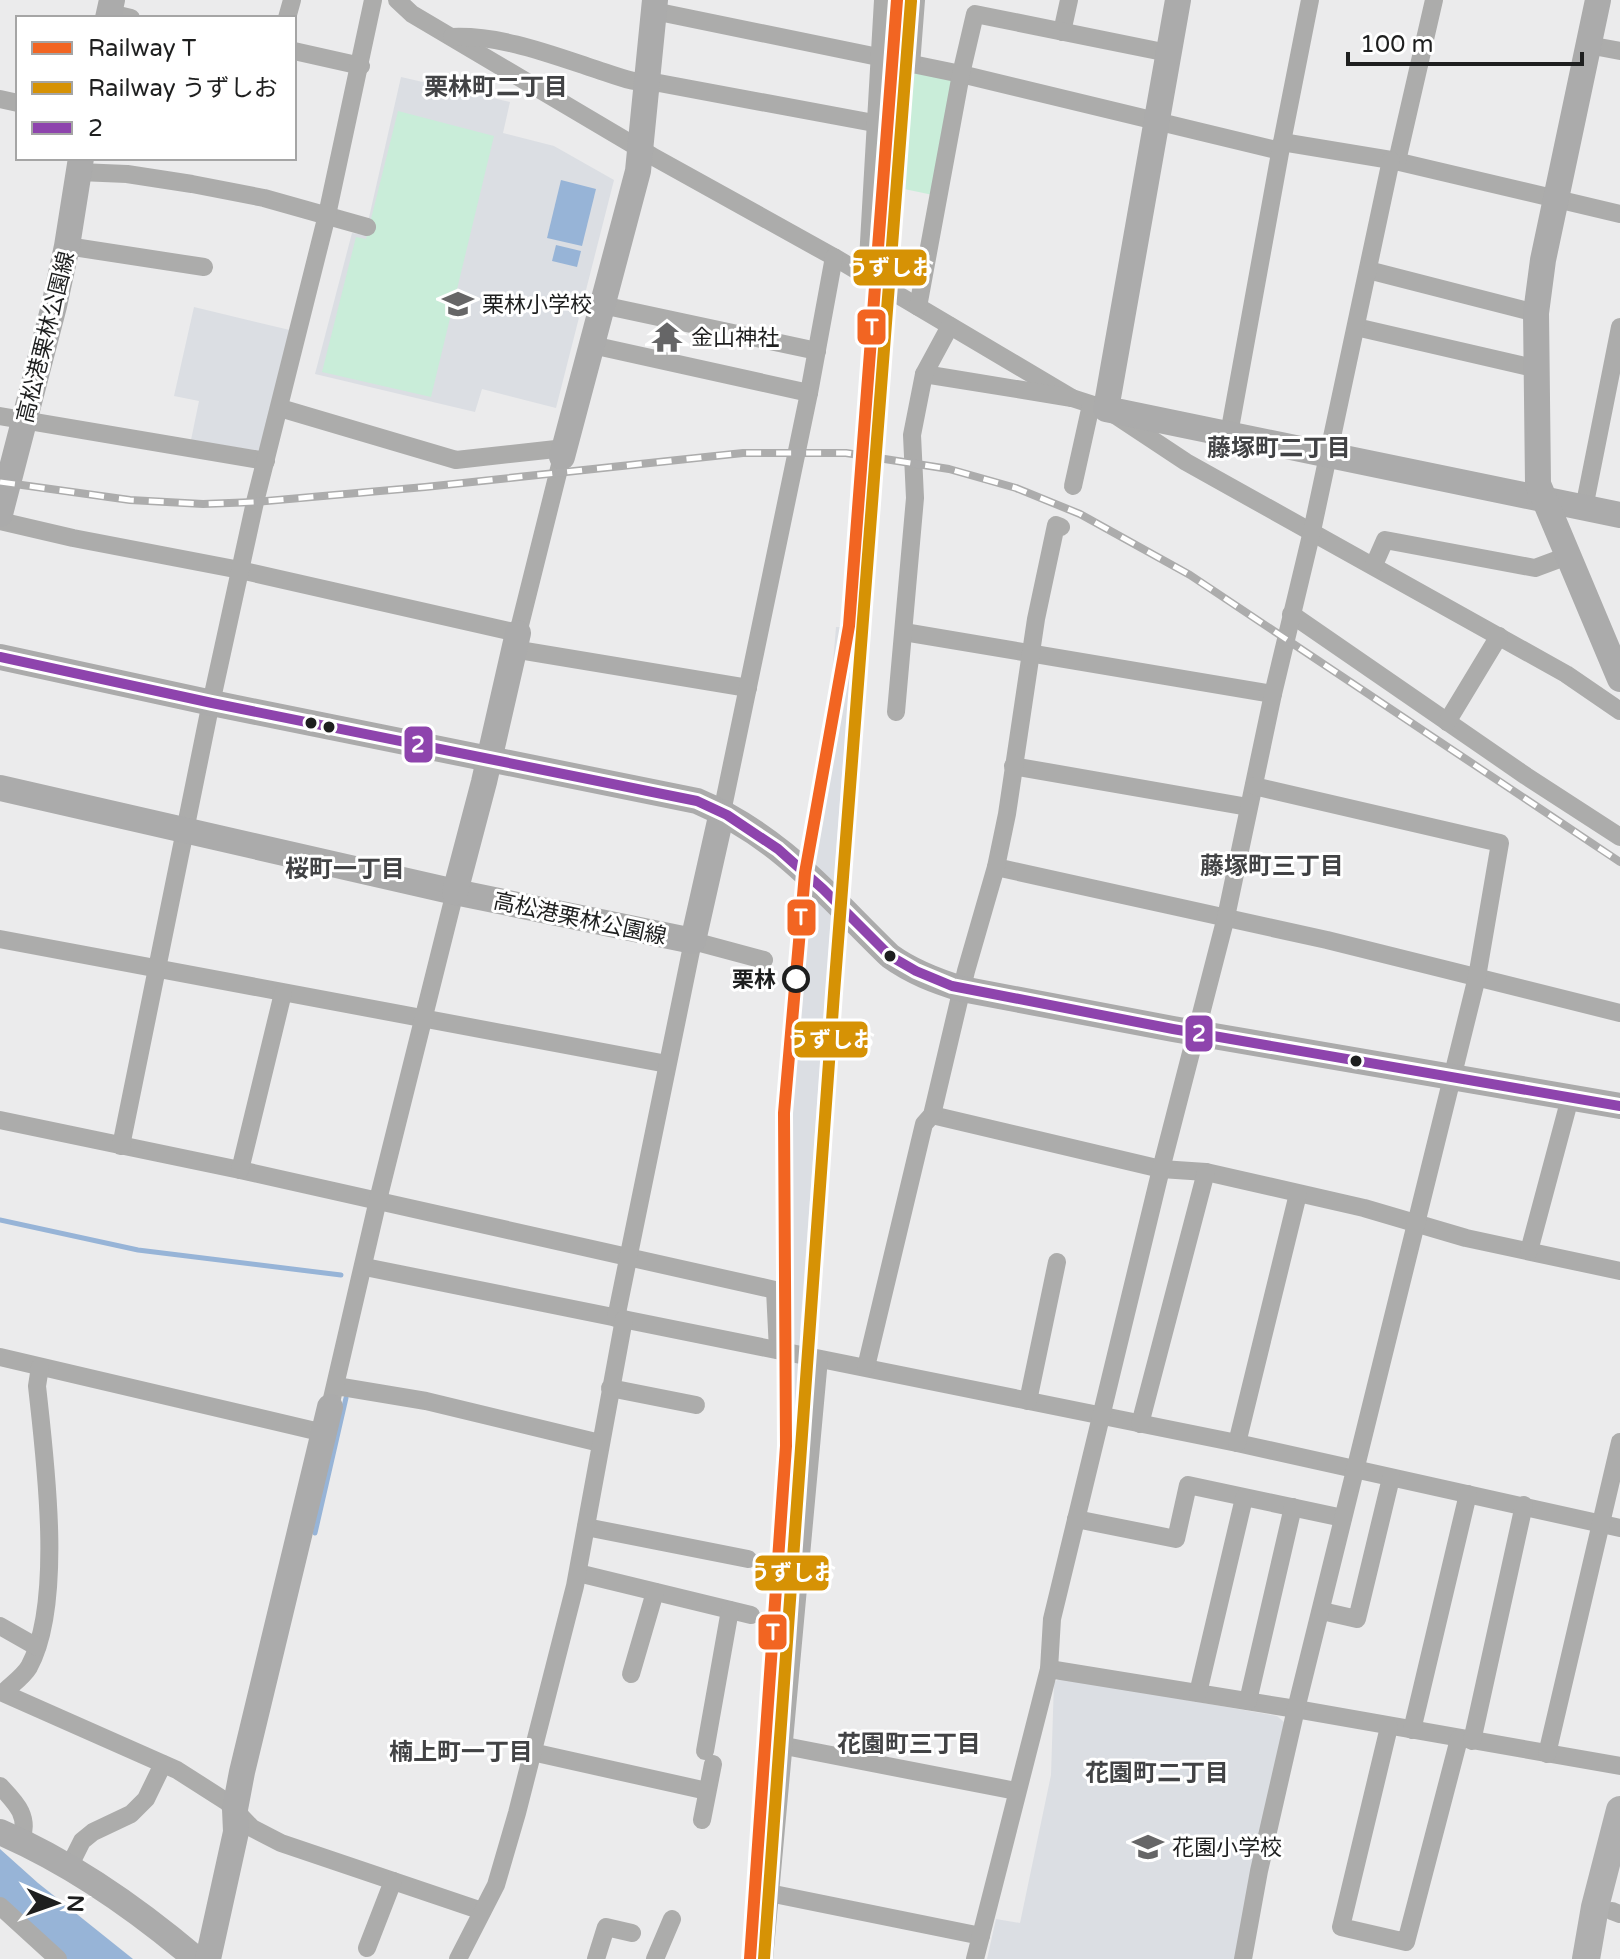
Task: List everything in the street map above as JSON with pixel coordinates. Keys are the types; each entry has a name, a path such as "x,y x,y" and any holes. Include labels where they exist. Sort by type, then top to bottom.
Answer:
{"main road":[{"path":"1586,1959 1595,1907 1620,1810"},
{"path":"1596,1959 1616,1912 1620,1882"}],"street":[{"path":"121,1146 240,570 327,215 373,0"},
{"path":"397,0 412,14 1072,398"},
{"path":"867,277 883,0"},
{"path":"911,65 916,0"},
{"path":"1062,32 1069,0"},
{"path":"1073,486 1098,407 1178,0"},
{"path":"1229,434 1310,0"},
{"path":"975,1959 1049,1669 1052,1619 1100,1416 1226,917 1368,270 1434,0"},
{"path":"1598,0 1543,260 1536,313 1538,484 1620,679"},
{"path":"208,1959 236,1832 235,1809 365,1267 378,1200 489,760 515,641 638,171 654,6 1281,147 1394,161 1620,214"},
{"path":"918,307 975,14 1168,53"},
{"path":"452,37 477,36 503,42 648,84 659,83 874,123"},
{"path":"1588,45 1620,51"},
{"path":"296,51 361,66"},
{"path":"80,165 264,198 367,227"},
{"name":"高松港栗林公園線","path":"0,514 12,419 67,246 80,165"},
{"path":"67,246 204,267"},
{"path":"722,812 834,257"},
{"path":"1368,270 1536,313"},
{"path":"602,305 817,351"},
{"path":"896,712 915,498 912,435 924,374 950,326"},
{"path":"1356,327 1538,369"},
{"path":"1584,508 1619,336"},
{"path":"592,345 809,393"},
{"path":"924,374 1072,398 1098,407 1189,427 1620,515"},
{"path":"1098,407 1181,459 1566,674 1620,711"},
{"path":"280,408 456,460 563,452"},
{"path":"12,419 266,461"},
{"path":"1181,459 1189,427"},
{"path":"0,521 240,570 515,641 748,688"},
{"path":"866,1367 924,1124 932,1115 962,989 996,867 1045,569 1056,525 1061,527"},
{"path":"1374,565 1385,540 1535,568 1570,555"},
{"path":"1291,614 1620,837"},
{"path":"904,632 1273,694"},
{"path":"1447,722 1499,636"},
{"path":"0,657 697,801 769,840 905,967 962,989 1620,1106"},
{"path":"1013,766 1248,807"},
{"path":"1243,1959 1259,1871 1296,1709 1477,977 1500,843 1254,786"},
{"name":"高松港栗林公園線","path":"0,788 455,892 693,941 722,812"},
{"path":"996,867 1226,917 1620,1013"},
{"path":"0,939 667,1064"},
{"path":"458,1959 496,1885 578,1573 610,1388 628,1258 693,941 764,960"},
{"path":"240,1170 283,993"},
{"path":"1529,1251 1570,1098"},
{"path":"932,1115 1161,1169 1206,1172 1466,1238 1620,1271"},
{"path":"0,1120 378,1200 775,1290 778,1350"},
{"path":"1140,1424 1206,1172"},
{"path":"1237,1443 1298,1194"},
{"path":"1028,1401 1057,1262"},
{"path":"365,1267 1237,1443 1620,1528"},
{"path":"0,1357 324,1433"},
{"path":"764,1959 819,1359"},
{"path":"40,1367 37,1386 49,1522 47,1599 37,1647 26,1671 3,1693 163,1764 227,1802 252,1828 281,1843 482,1911"},
{"path":"610,1388 696,1405"},
{"path":"333,1396 426,1401 600,1443"},
{"path":"1547,1754 1620,1442"},
{"path":"1322,1611 1357,1619 1391,1478"},
{"path":"1076,1519 1176,1539 1188,1485 1343,1518"},
{"path":"1412,1730 1468,1494"},
{"path":"1198,1693 1244,1498"},
{"path":"1389,1727 1341,1927 1406,1942 1466,1740 1524,1505"},
{"path":"1248,1701 1293,1507"},
{"path":"586,1527 748,1559"},
{"path":"578,1573 751,1615"},
{"path":"631,1674 655,1592"},
{"path":"702,1820 730,1610"},
{"path":"0,1626 37,1647"},
{"path":"1049,1669 1620,1766"},
{"path":"785,1746 1016,1791"},
{"path":"532,1752 707,1791"},
{"path":"69,1867 82,1841 93,1832 131,1814 146,1799 163,1764"},
{"path":"0,1786 23,1812 24,1832 10,1836"},
{"path":"10,1836 117,1897 196,1959"},
{"path":"367,1948 393,1881"},
{"path":"769,1893 981,1936"},
{"path":"0,1906 58,1959"},
{"path":"655,1959 672,1919"},
{"path":"596,1959 606,1927 632,1933"}],"shaded area":[{"name":"栗林小学校","path":"401,77 510,102 503,133 554,146 614,180 556,408 482,389 475,412 315,374 352,233 365,235"},
{"path":"194,307 294,331 265,452 191,440 199,401 174,396"},
{"path":"836,627 859,628 843,762 800,1330 810,1331 799,1506 775,1505 781,1429 779,1189 783,1074 796,914 831,686"},
{"name":"花園小学校","path":"1061,1678 1277,1716 1284,1722 1236,1959 987,1959 996,1919 1020,1923 1051,1775 1054,1682"}],"green space":[{"path":"895,69 955,80 933,195 885,185"},
{"path":"398,111 494,136 431,397 322,372 356,237 366,239"}],"water":[{"path":"561,180 596,189 582,246 547,238"},
{"path":"556,245 581,251 577,267 552,261"},
{"path":"0,1849 133,1959 65,1959 0,1903"}],"waterway":[{"path":"0,1220 138,1250 341,1275"},
{"path":"315,1533 346,1398"}],"railway":[{"path":"0,482 130,500 203,504 425,487 743,453 846,453 949,469 1016,488 1080,514 1190,575 1620,862"}],"rail line":[{"name":"T","path":"750,1959 786,1446 784,1113 805,873 849,626 897,0"},
{"name":"うずしお","path":"764,1959 834,993 911,1"}],"transit line":[{"name":"2","path":"0,657 697,801 727,815 778,849 890,956 952,986 1173,1029 1620,1106"}],"place":[{"name":"栗林小学校","path":"458,304"},
{"name":"金山神社","path":"667,337"},
{"name":"栗林","path":"796,979"},
{"name":"花園小学校","path":"1148,1847"}],"district":[{"name":"栗林町二丁目","path":"496,87"},
{"name":"藤塚町二丁目","path":"1279,448"},
{"name":"藤塚町三丁目","path":"1272,866"},
{"name":"桜町一丁目","path":"345,869"},
{"name":"花園町三丁目","path":"909,1744"},
{"name":"楠上町一丁目","path":"461,1752"},
{"name":"花園町二丁目","path":"1157,1773"}]}
